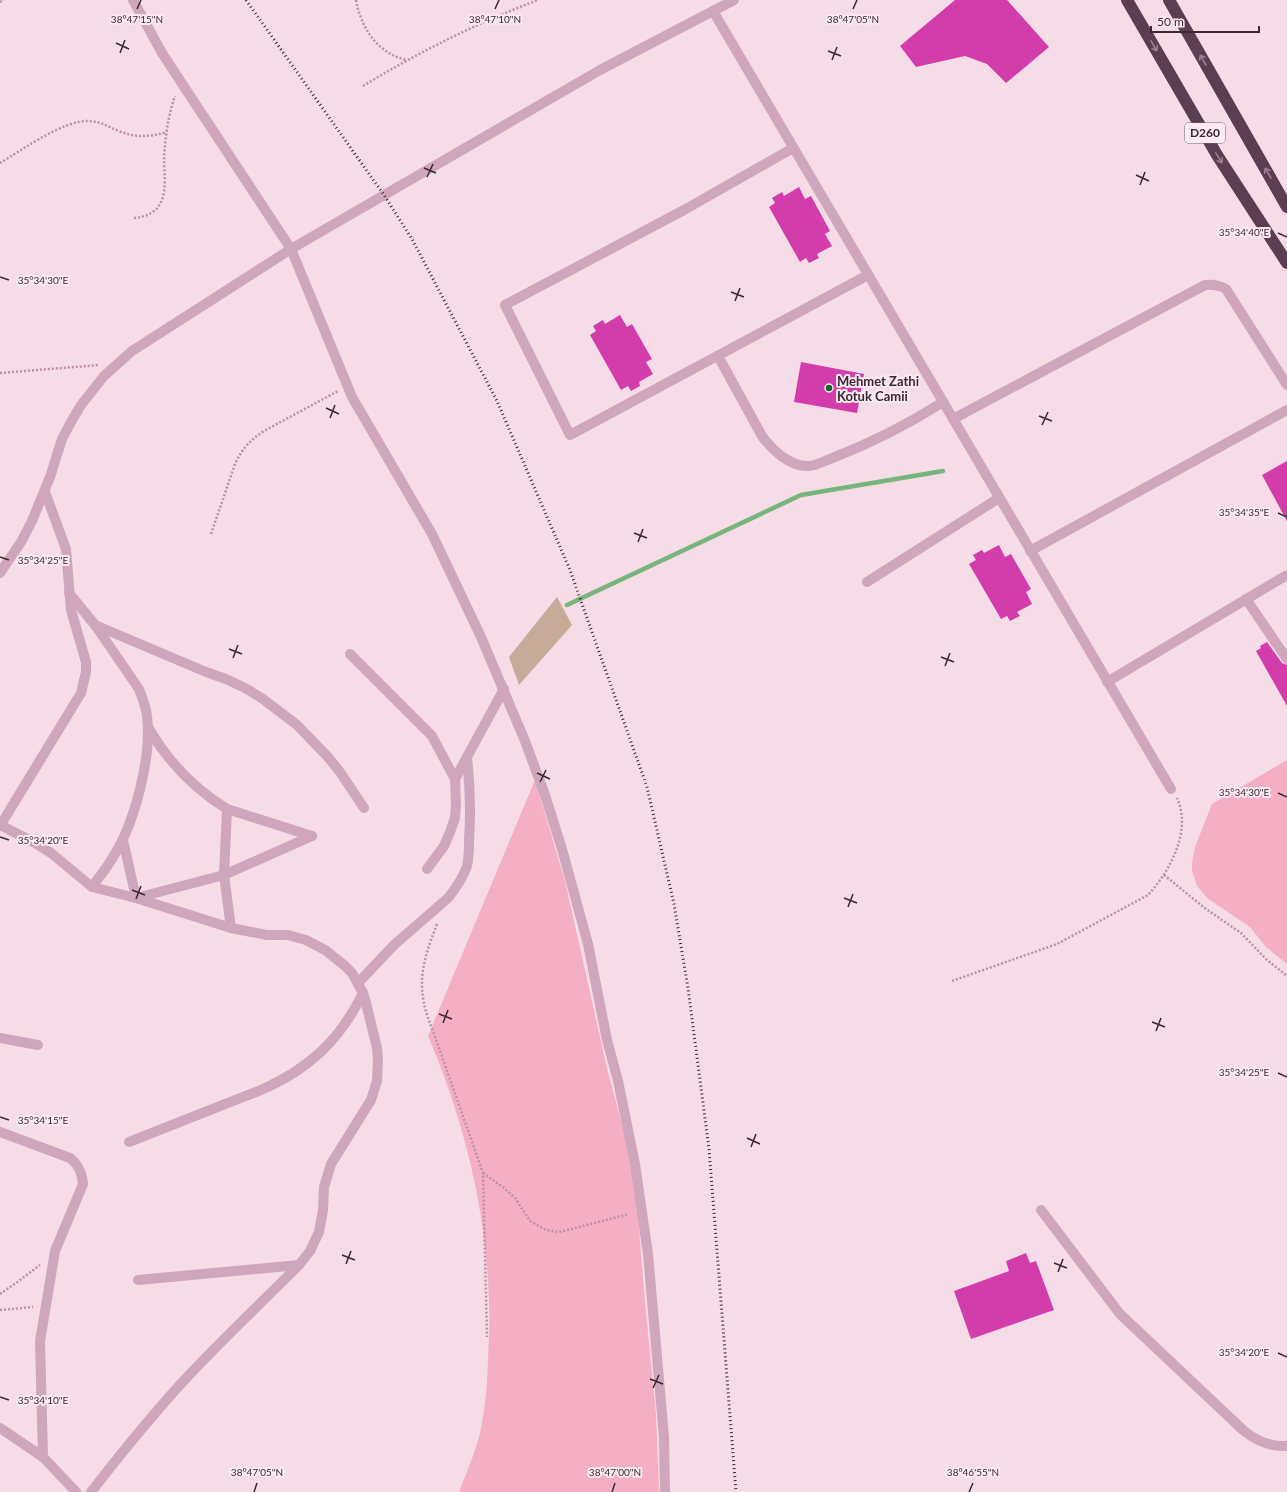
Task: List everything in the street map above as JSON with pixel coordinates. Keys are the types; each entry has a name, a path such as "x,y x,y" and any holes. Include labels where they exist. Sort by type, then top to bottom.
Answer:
{"highway":[{"name":"D260","path":"1127,0 1218,155 1287,263"},
{"name":"D260","path":"1169,0 1287,207"}],"street":[{"path":"133,0 162,53 291,248 352,397 432,534 478,630 504,689 545,795 572,883 588,944 607,1040 618,1081 630,1137 642,1206 648,1254 664,1436 665,1492"},
{"path":"0,573 21,542 32,521 45,492 56,458 71,422 92,390 118,363 148,341 291,248 600,70 734,0"},
{"path":"713,11 1170,789"},
{"path":"793,148 684,210 505,305 570,435 868,275"},
{"path":"953,419 1205,285 1210,284 1226,289 1287,385"},
{"path":"718,356 762,436 768,444 784,458 801,465 810,466 845,453 910,423 943,402"},
{"path":"1030,551 1287,410"},
{"path":"45,492 66,548 69,594 75,625 86,662 86,672 81,693 0,826 35,843 51,853 92,887 136,898 231,928 267,935 288,935 306,940 325,950 344,965 358,983 363,993 377,1048 378,1060 377,1081 370,1100 331,1164 324,1187 319,1232 310,1251 167,1399 91,1492"},
{"path":"867,582 999,498"},
{"path":"1107,682 1287,575"},
{"path":"69,594 95,625 139,689 144,701 148,727 144,768 129,826 123,840 110,862 92,887"},
{"path":"1246,600 1287,659"},
{"path":"95,625 226,679 263,699 297,725 327,756 353,790 364,808"},
{"path":"350,654 432,736 455,779 455,818 444,846 427,870"},
{"path":"455,779 504,689"},
{"path":"136,898 224,875 312,836 227,810 200,791 177,769 163,751 148,727"},
{"path":"358,983 394,945 448,898 464,875 468,858 470,831 467,757"},
{"path":"227,810 224,875 231,928"},
{"path":"123,840 136,898"},
{"path":"129,1142 261,1090 296,1073 316,1057 336,1037 350,1018 363,993"},
{"path":"0,1038 38,1045"},
{"path":"0,1132 70,1158 80,1170 82,1184 56,1251 40,1341 43,1458"},
{"path":"1041,1210 1120,1314 1250,1436 1266,1443 1287,1446"},
{"path":"138,1280 298,1265"},
{"path":"0,1428 43,1458 76,1492"}],"path":[{"path":"0,2 4,0"},
{"path":"356,0 363,24 374,40 388,53 407,60"},
{"path":"363,86 407,60 466,30 538,0"},
{"path":"134,218 147,216 153,212 158,208 163,197 167,132 173,104 181,82"},
{"path":"0,163 57,130 69,124 79,122 99,122 127,134 138,136 148,136 167,132"},
{"path":"0,373 118,363"},
{"path":"211,534 235,464 246,445 264,431 348,386"},
{"path":"952,981 1057,944 1148,895 1164,875 1175,853 1182,821 1180,805 1170,789"},
{"path":"1164,875 1206,909 1241,933 1266,959 1287,976"},
{"path":"438,920 423,965 422,991 424,1004 483,1173 487,1337"},
{"path":"483,1173 504,1188 523,1209 530,1221 538,1227 546,1230 559,1232 629,1214"},
{"path":"0,1294 56,1251"},
{"path":"0,1310 46,1306"}],"shaded area":[{"path":"557,597 572,625 519,685 509,657"}],"sand":[{"path":"1287,760 1287,964 1266,947 1250,927 1207,898 1197,886 1192,871 1192,863 1195,847 1212,804"},
{"path":"535,780 565,881 607,1068 626,1140 633,1177 638,1214 656,1414 659,1492 459,1492 477,1444 484,1413 488,1360 488,1277 484,1235 468,1154 457,1114 428,1036"}],"building":[{"path":"955,0 1007,0 1049,47 1006,83 987,64 965,56 916,67 900,46"},
{"path":"799,187 805,199 811,196 830,231 825,234 832,246 817,254 819,258 809,263 806,258 800,262 769,207 775,203 772,198 782,192 784,196"},
{"path":"620,315 627,327 632,324 652,359 646,362 653,374 639,382 640,386 631,391 628,386 621,390 590,335 596,331 593,326 603,320 605,324"},
{"name":"Mehmet Zathi Kotuk Camii","path":"801,362 864,374 857,413 794,402"},
{"path":"1287,461 1287,521 1262,475"},
{"path":"999,545 1005,557 1011,554 1031,589 1026,592 1032,604 1017,612 1020,616 1010,621 1007,616 1001,619 969,564 976,560 973,555 982,550 984,553"},
{"path":"1267,642 1282,663 1287,665 1287,706 1256,651 1261,648 1260,646"},
{"path":"1026,1253 1030,1263 1036,1261 1054,1310 971,1339 954,1291 1009,1271 1006,1261"}],"waterway":[{"path":"567,605 801,495 943,471"}],"railway":[{"path":"246,0 384,195 412,239 497,401 570,570 647,787 674,904 688,988 709,1149 736,1492"}],"place":[{"name":"Mehmet Zathi Kotuk Camii","path":"829,388"}]}
